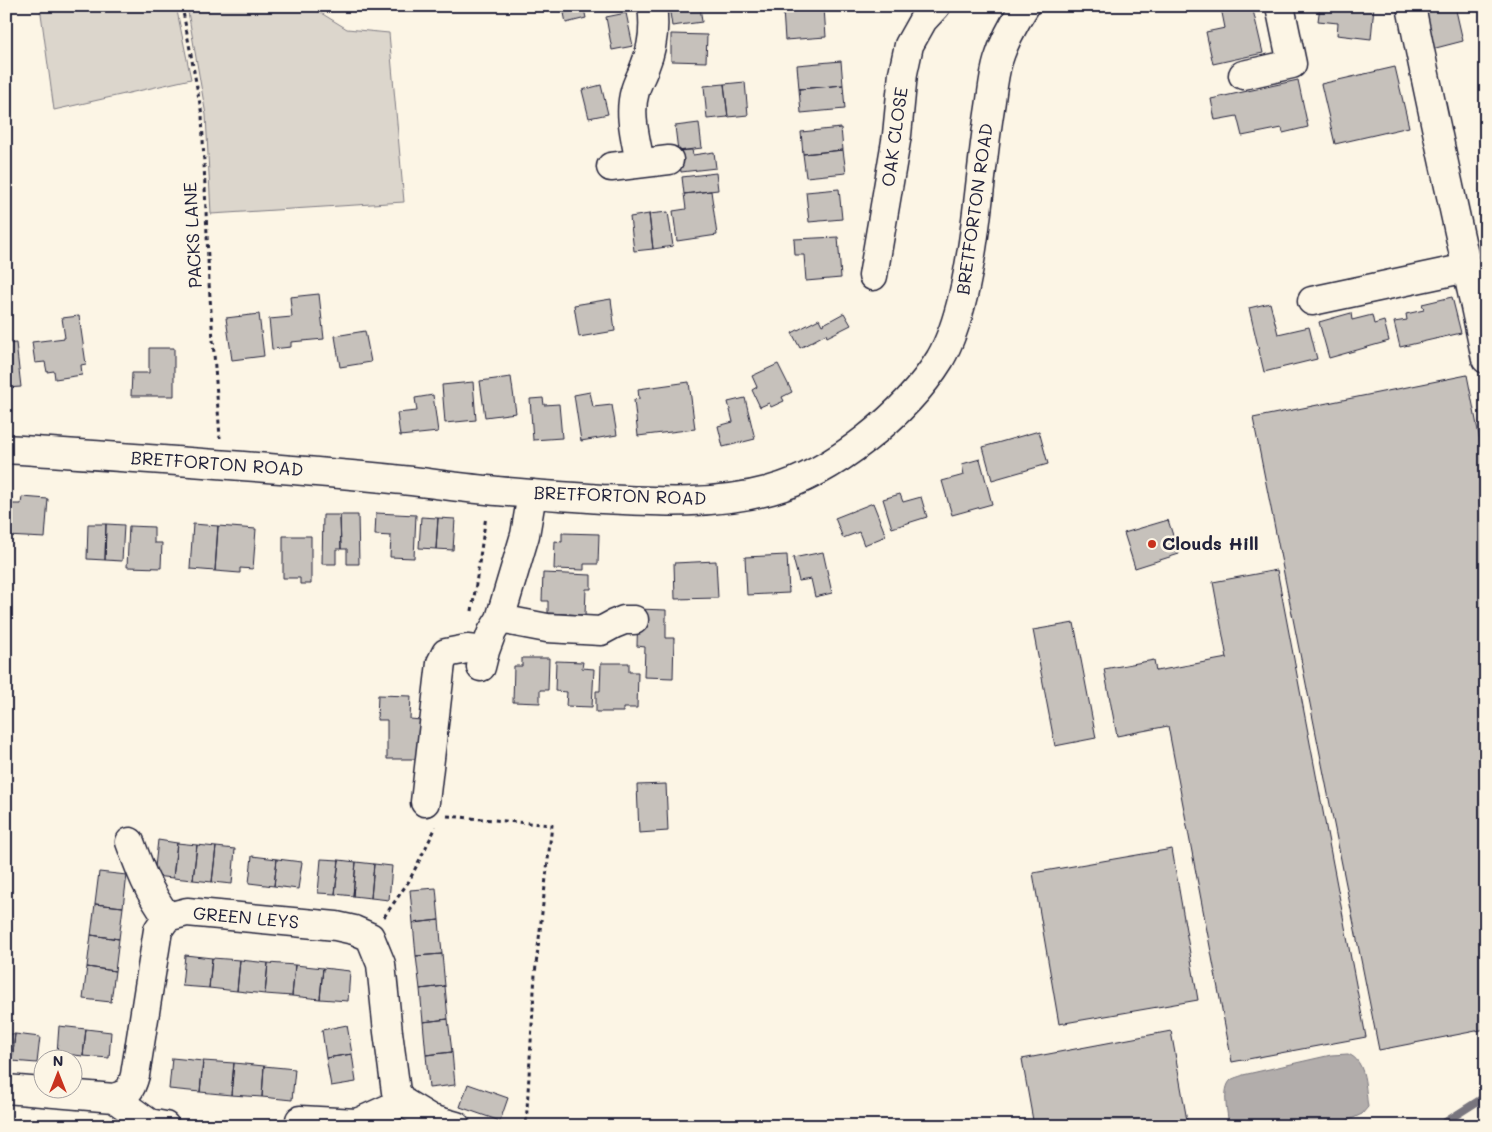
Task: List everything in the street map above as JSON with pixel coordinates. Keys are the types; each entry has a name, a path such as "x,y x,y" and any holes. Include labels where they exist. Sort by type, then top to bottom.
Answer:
{"street":[{"path":"640,163 632,112 635,91 652,44 654,18 652,6"},
{"name":"OAK CLOSE","path":"873,276 897,135 903,73 909,45 922,20 936,6"},
{"name":"BRETFORTON ROAD","path":"6,449 222,464 393,479 532,494 633,501 688,502 742,496 764,492 799,481 858,446 892,416 922,384 941,358 960,309 970,268 984,147 997,63 1011,28 1025,6"},
{"path":"1243,75 1292,64 1280,6"},
{"path":"1411,6 1486,359"},
{"path":"610,167 670,160"},
{"path":"1312,301 1467,268"},
{"path":"433,812 441,663 446,653 467,650 483,659 492,632 500,619 525,536 532,494"},
{"path":"500,619 547,628 601,631 624,620 634,620"},
{"path":"130,842 146,883 154,899 167,917"},
{"name":"GREEN LEYS","path":"114,1098 125,1094 132,1088 144,1025 148,987 158,930 167,917 188,912 336,926 354,930 370,937"},
{"path":"370,937 381,964 396,1092 403,1102 431,1118 456,1126"},
{"path":"6,1089 114,1098 149,1123 166,1126"},
{"path":"299,1126 300,1120 357,1123 403,1102"}],"path":[{"name":"PACKS LANE","path":"182,6 202,115 209,283 222,464"},
{"path":"370,937 409,881 433,829 433,812"},
{"path":"526,1126 535,974 552,825"}],"shaded area":[{"path":"40,6 176,6 191,79 54,110"},
{"path":"187,6 315,6 316,10 347,29 389,33 404,202 211,214 206,115"},
{"path":"1348,1054 1359,1063 1364,1076 1368,1107 1362,1114 1349,1120 1325,1126 1229,1126 1226,1089 1232,1079 1331,1055"}],"building":[{"path":"669,6 700,6 702,22 672,26"},
{"path":"1252,6 1263,53 1213,64 1206,32 1225,28 1221,8"},
{"path":"1320,6 1374,6 1371,39 1337,35 1338,23 1318,21"},
{"path":"1422,6 1455,6 1463,41 1432,49"},
{"path":"824,8 826,37 785,40 783,10"},
{"path":"584,9 586,18 566,23 564,13"},
{"path":"626,13 633,46 612,50 606,17"},
{"path":"671,34 707,35 706,62 671,61"},
{"path":"841,61 843,85 799,89 797,65"},
{"path":"1395,67 1409,127 1335,144 1321,84"},
{"path":"1298,80 1308,127 1283,133 1282,128 1242,136 1237,116 1215,120 1211,99"},
{"path":"745,82 748,115 728,117 724,84"},
{"path":"724,84 728,117 707,119 704,86"},
{"path":"601,85 608,114 589,118 582,90"},
{"path":"843,85 845,109 801,113 799,89"},
{"path":"699,123 702,148 678,151 675,126"},
{"path":"841,128 843,150 803,154 801,132"},
{"path":"692,150 693,155 714,152 716,168 681,172 678,151"},
{"path":"843,150 846,173 806,177 803,154"},
{"path":"716,173 718,190 684,194 682,177"},
{"path":"839,189 842,219 809,222 806,192"},
{"path":"711,191 717,235 677,241 673,211 686,209 684,194"},
{"path":"668,212 673,246 653,249 649,214"},
{"path":"649,214 653,249 634,251 630,217"},
{"path":"838,237 841,278 806,281 804,255 795,255 794,239"},
{"path":"319,294 324,339 291,342 291,347 272,349 269,319 292,317 290,297"},
{"path":"1452,297 1461,333 1400,347 1394,322 1407,320 1406,314 1424,310 1422,304"},
{"path":"611,299 615,331 579,337 574,305"},
{"path":"1270,303 1278,334 1309,327 1317,359 1264,372 1249,308"},
{"path":"844,313 851,325 827,337 826,334 800,348 792,333 819,319 822,325"},
{"path":"1351,313 1352,320 1372,315 1374,324 1384,321 1389,341 1329,358 1319,322"},
{"path":"259,314 264,356 232,360 226,318"},
{"path":"79,316 86,364 81,365 82,375 55,379 54,371 47,372 45,362 35,363 32,342 65,338 62,318"},
{"path":"365,331 371,362 340,367 335,336"},
{"path":"16,343 21,387 6,388 6,344"},
{"path":"149,348 174,348 174,396 131,396 132,373 149,373"},
{"path":"778,364 792,392 782,397 784,401 771,407 769,403 760,407 752,390 757,387 752,376"},
{"path":"1467,375 1486,471 1486,1029 1379,1050 1253,418"},
{"path":"511,377 516,413 485,417 480,381"},
{"path":"473,382 476,420 445,423 442,385"},
{"path":"689,382 695,429 638,436 634,400 639,399 638,389"},
{"path":"590,392 593,407 612,405 617,435 581,441 574,395"},
{"path":"433,395 438,432 400,436 397,413 417,411 415,398"},
{"path":"543,398 544,405 559,404 562,438 533,440 530,399"},
{"path":"745,398 755,439 723,447 718,426 733,422 728,402"},
{"path":"1039,431 1048,464 992,480 983,447"},
{"path":"980,459 992,504 952,515 942,481 964,475 962,464"},
{"path":"900,494 903,502 921,497 927,517 892,528 883,499"},
{"path":"22,497 48,499 45,538 6,536 7,504 21,504"},
{"path":"873,503 886,536 864,545 859,532 843,538 835,518"},
{"path":"376,513 416,515 414,558 390,557 391,536 375,535"},
{"path":"323,515 340,515 341,549 336,549 336,564 322,564"},
{"path":"340,515 358,515 359,564 347,564 347,549 341,549"},
{"path":"421,517 438,518 436,549 419,548"},
{"path":"438,518 455,519 453,550 436,549"},
{"name":"Clouds Hill","path":"1168,520 1179,554 1135,568 1124,533"},
{"path":"88,524 106,524 105,560 87,559"},
{"path":"106,524 124,525 122,561 105,560"},
{"path":"193,524 218,526 215,571 190,569"},
{"path":"129,526 154,527 154,543 162,543 161,568 127,567"},
{"path":"218,526 256,529 253,569 240,568 240,573 215,571"},
{"path":"562,533 599,534 598,564 584,564 584,570 554,569 555,541 562,542"},
{"path":"283,536 311,536 311,584 300,584 300,578 283,578"},
{"path":"823,552 832,593 815,597 811,579 799,581 793,558"},
{"path":"787,555 789,593 747,595 745,557"},
{"path":"716,561 718,598 675,599 674,563"},
{"path":"1277,570 1366,1037 1232,1062 1168,726 1117,736 1104,669 1154,660 1156,671 1227,658 1213,582"},
{"path":"543,573 591,575 591,589 586,589 585,615 548,613 548,601 542,601"},
{"path":"638,609 666,610 666,638 674,638 673,678 644,677 645,647 637,646"},
{"path":"1074,623 1096,738 1055,746 1033,630"},
{"path":"522,658 549,658 548,690 540,690 540,703 513,702 514,666 522,666"},
{"path":"556,661 583,662 582,668 594,669 592,707 566,706 567,692 555,691"},
{"path":"601,663 629,663 629,672 638,672 637,708 623,708 623,712 596,712 596,691 600,691"},
{"path":"378,695 411,696 410,719 421,720 420,759 387,759 387,720 377,720"},
{"path":"666,784 668,831 639,833 637,785"},
{"path":"158,840 177,843 173,878 154,876"},
{"path":"177,843 197,845 193,880 173,878"},
{"path":"197,845 216,847 212,882 193,880"},
{"path":"216,847 235,849 232,884 212,882"},
{"path":"1172,849 1198,1000 1059,1024 1033,873"},
{"path":"252,856 277,859 274,886 249,883"},
{"path":"277,859 302,862 298,889 274,886"},
{"path":"321,859 339,860 335,894 318,893"},
{"path":"339,860 356,862 353,896 335,894"},
{"path":"356,862 374,864 371,898 353,896"},
{"path":"374,864 392,866 389,900 371,898"},
{"path":"99,872 127,875 123,907 95,904"},
{"path":"436,888 439,920 413,923 410,890"},
{"path":"95,904 123,907 119,939 91,935"},
{"path":"439,920 442,954 416,956 413,923"},
{"path":"91,935 119,939 115,971 87,967"},
{"path":"442,954 445,986 420,989 416,956"},
{"path":"185,955 212,958 209,988 182,986"},
{"path":"212,958 240,960 237,991 209,988"},
{"path":"240,960 268,963 265,994 237,991"},
{"path":"268,963 295,965 292,996 265,994"},
{"path":"295,965 323,968 320,999 292,996"},
{"path":"87,967 115,971 111,1002 83,999"},
{"path":"323,968 350,971 348,1001 320,999"},
{"path":"445,986 448,1019 423,1022 420,989"},
{"path":"448,1019 452,1052 426,1055 423,1022"},
{"path":"347,1025 352,1054 326,1058 322,1030"},
{"path":"59,1026 86,1029 83,1056 82,1050 57,1050"},
{"path":"86,1029 111,1032 109,1058 83,1056"},
{"path":"1171,1031 1188,1126 1034,1126 1022,1059"},
{"path":"6,1034 15,1034 12,1061 6,1061"},
{"path":"15,1034 40,1037 38,1050 32,1050 32,1063 12,1061"},
{"path":"452,1052 455,1085 429,1088 426,1055"},
{"path":"352,1054 356,1082 331,1086 326,1058"},
{"path":"172,1058 203,1061 200,1092 169,1089"},
{"path":"203,1061 234,1063 231,1095 200,1092"},
{"path":"234,1063 264,1066 262,1097 231,1095"},
{"path":"264,1066 295,1069 292,1100 262,1097"},
{"path":"468,1084 508,1098 500,1121 460,1107"},
{"path":"18,1119 41,1121 41,1126 17,1126"},
{"path":"41,1121 64,1123 64,1126 41,1126"}],"waterway":[{"path":"1439,1126 1486,1096"}],"place":[{"name":"Clouds Hill","path":"1152,544"}]}
